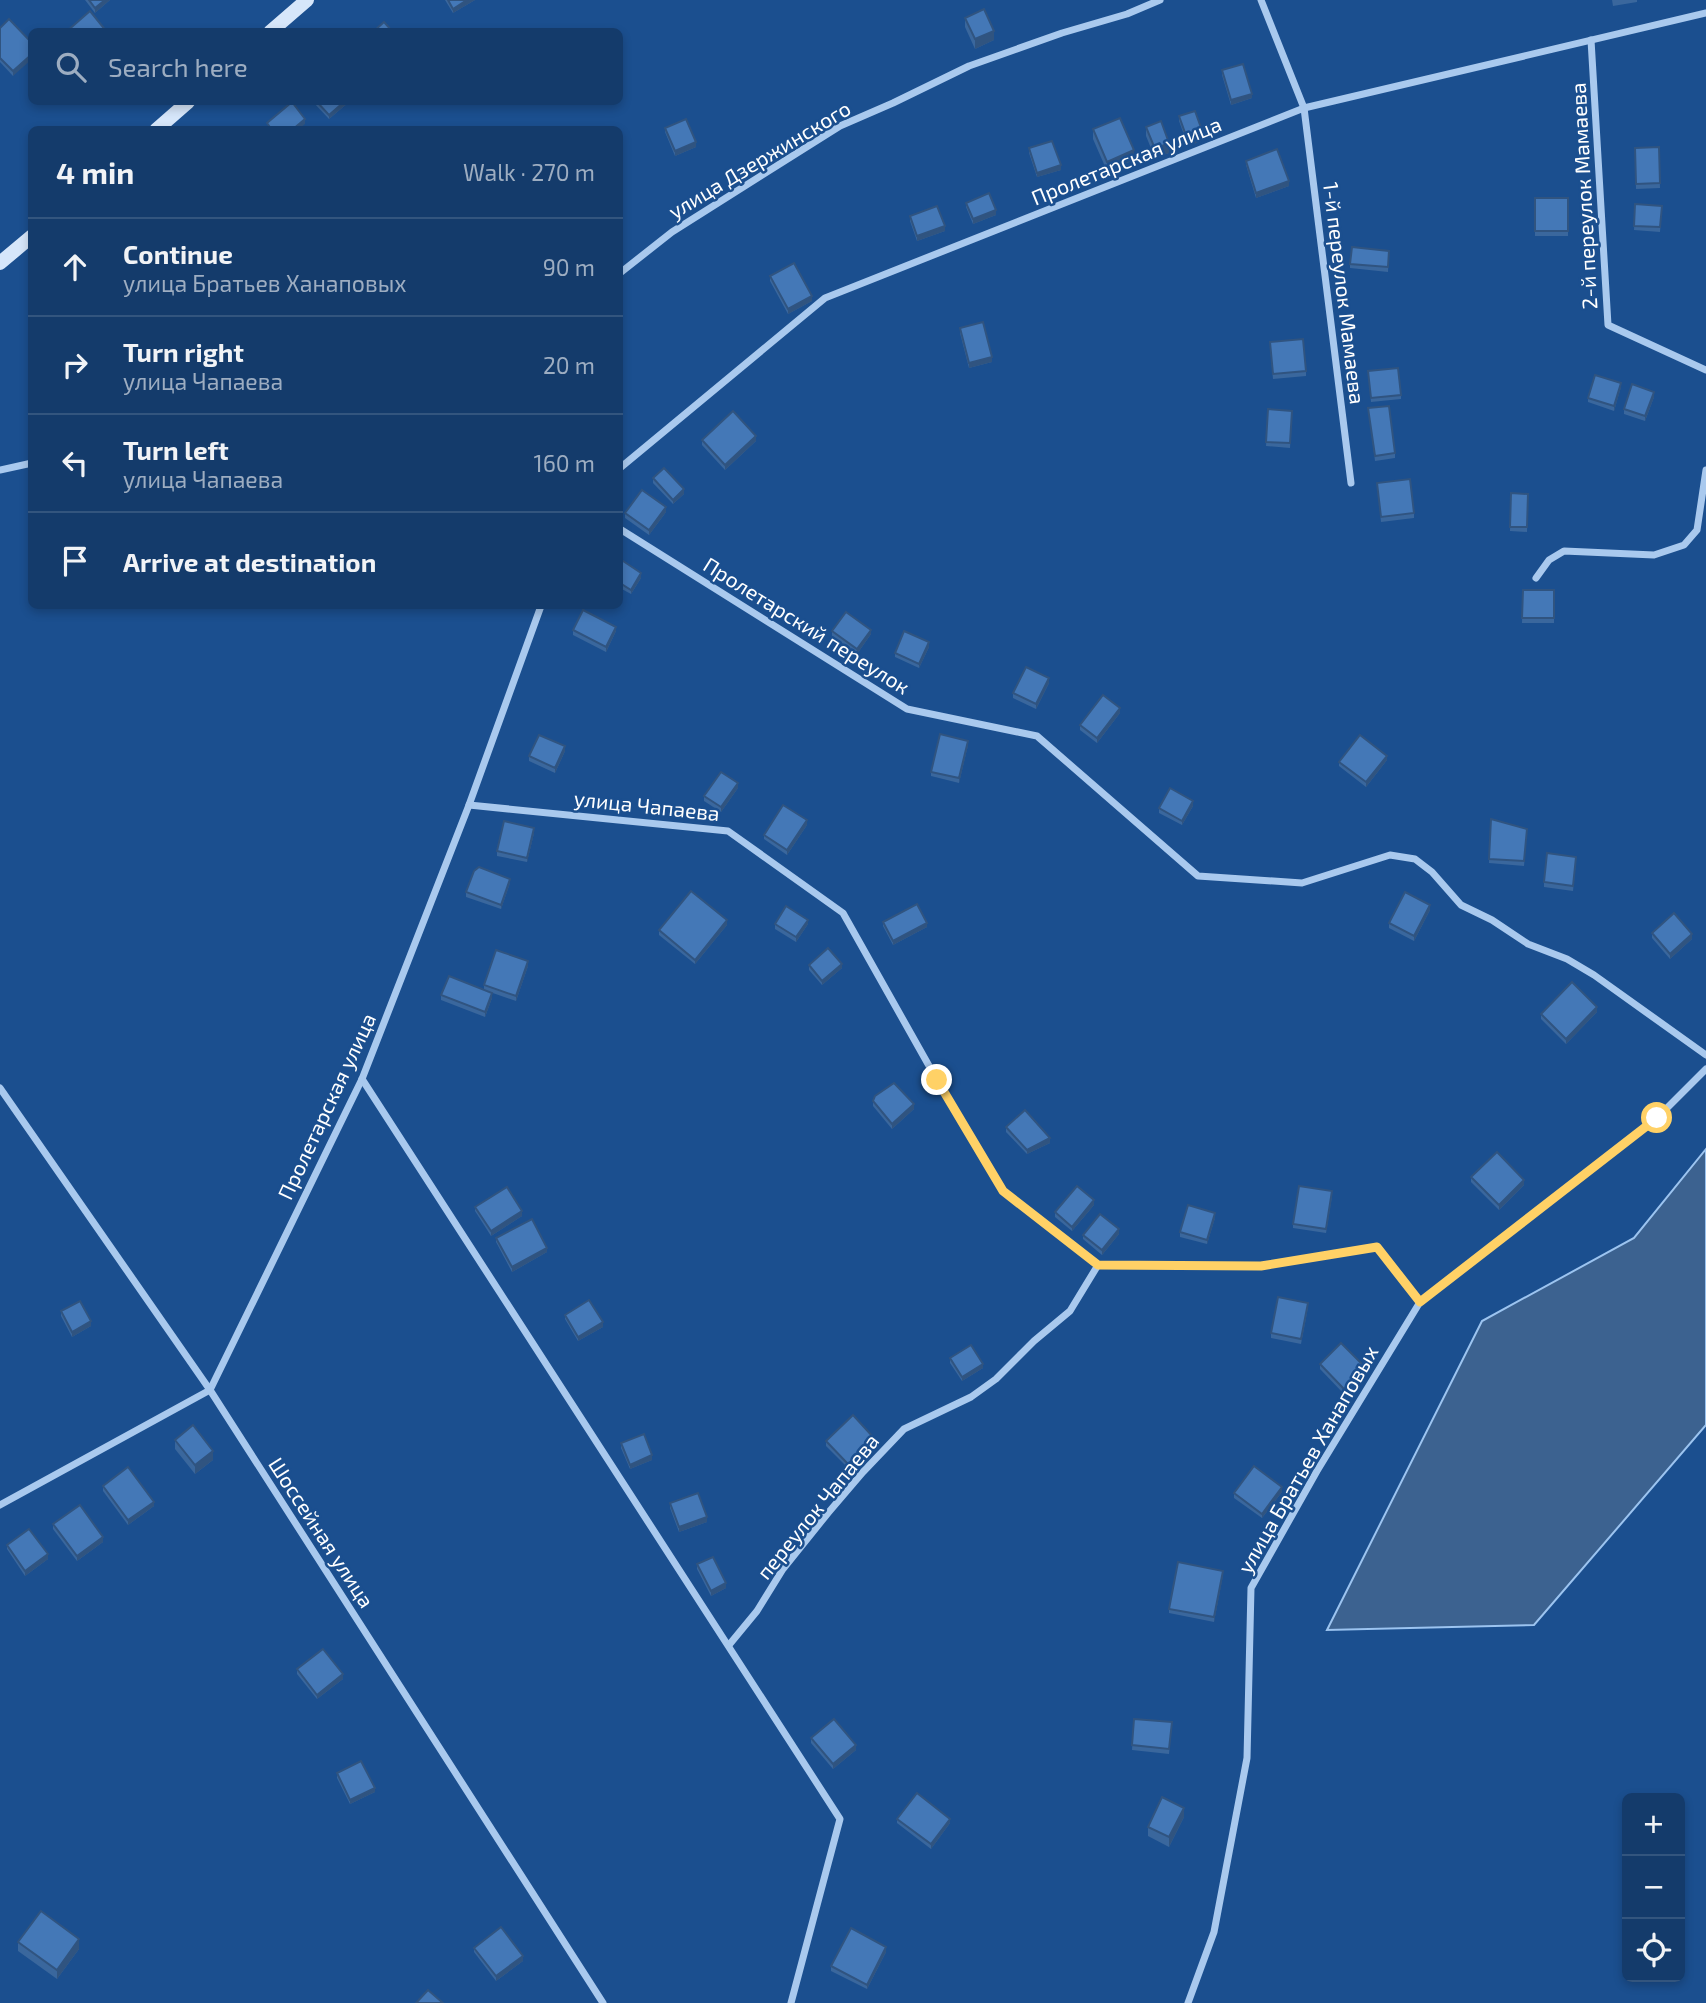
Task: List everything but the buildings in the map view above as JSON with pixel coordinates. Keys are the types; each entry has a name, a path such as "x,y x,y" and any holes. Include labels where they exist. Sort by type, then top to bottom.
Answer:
{"street":[{"path":"275,28 307,0"},
{"name":"улица Дзержинского","path":"623,271 672,232 840,126 969,66 1062,33 1127,14 1160,0"},
{"name":"1-й переулок Мамаева","path":"1261,0 1304,108 1351,483"},
{"name":"Пролетарская улица","path":"623,466 825,298 1304,108 1706,13"},
{"name":"2-й переулок Мамаева","path":"1591,40 1608,325 1706,370"},
{"path":"161,126 185,105"},
{"path":"0,263 28,239"},
{"path":"0,470 28,464"},
{"path":"1536,578 1549,560 1564,551 1654,555 1684,545 1697,530 1706,470"},
{"name":"Пролетарский переулок","path":"623,531 907,709 1037,736 1198,876 1302,883 1390,855 1415,859 1432,872 1461,905 1492,920 1528,944 1567,959 1594,975 1706,1055"},
{"name":"Пролетарская улица","path":"210,1390 362,1079 469,805 540,609"},
{"name":"улица Чапаева","path":"469,805 728,831 843,913 1003,1191 1098,1265"},
{"name":"улица Братьев Ханаповых","path":"1188,2003 1214,1932 1247,1759 1251,1588 1317,1471 1420,1302 1657,1118 1706,1069"},
{"path":"362,1079 840,1819 791,2003"},
{"name":"Шоссейная улица","path":"0,1088 210,1390 603,2003"},
{"path":"1098,1265 1261,1266 1377,1247 1420,1302"},
{"name":"переулок Чапаева","path":"729,1645 757,1611 783,1569 828,1513 904,1429 971,1397 996,1379 1034,1341 1070,1311 1098,1265"},
{"path":"0,1505 210,1390"}],"water":[{"path":"1706,1149 1706,1425 1534,1625 1327,1630 1482,1321 1634,1238"}],"route":[{"path":"937,1080 1003,1191 1098,1265 1261,1266 1377,1247 1420,1302 1657,1118"}]}
